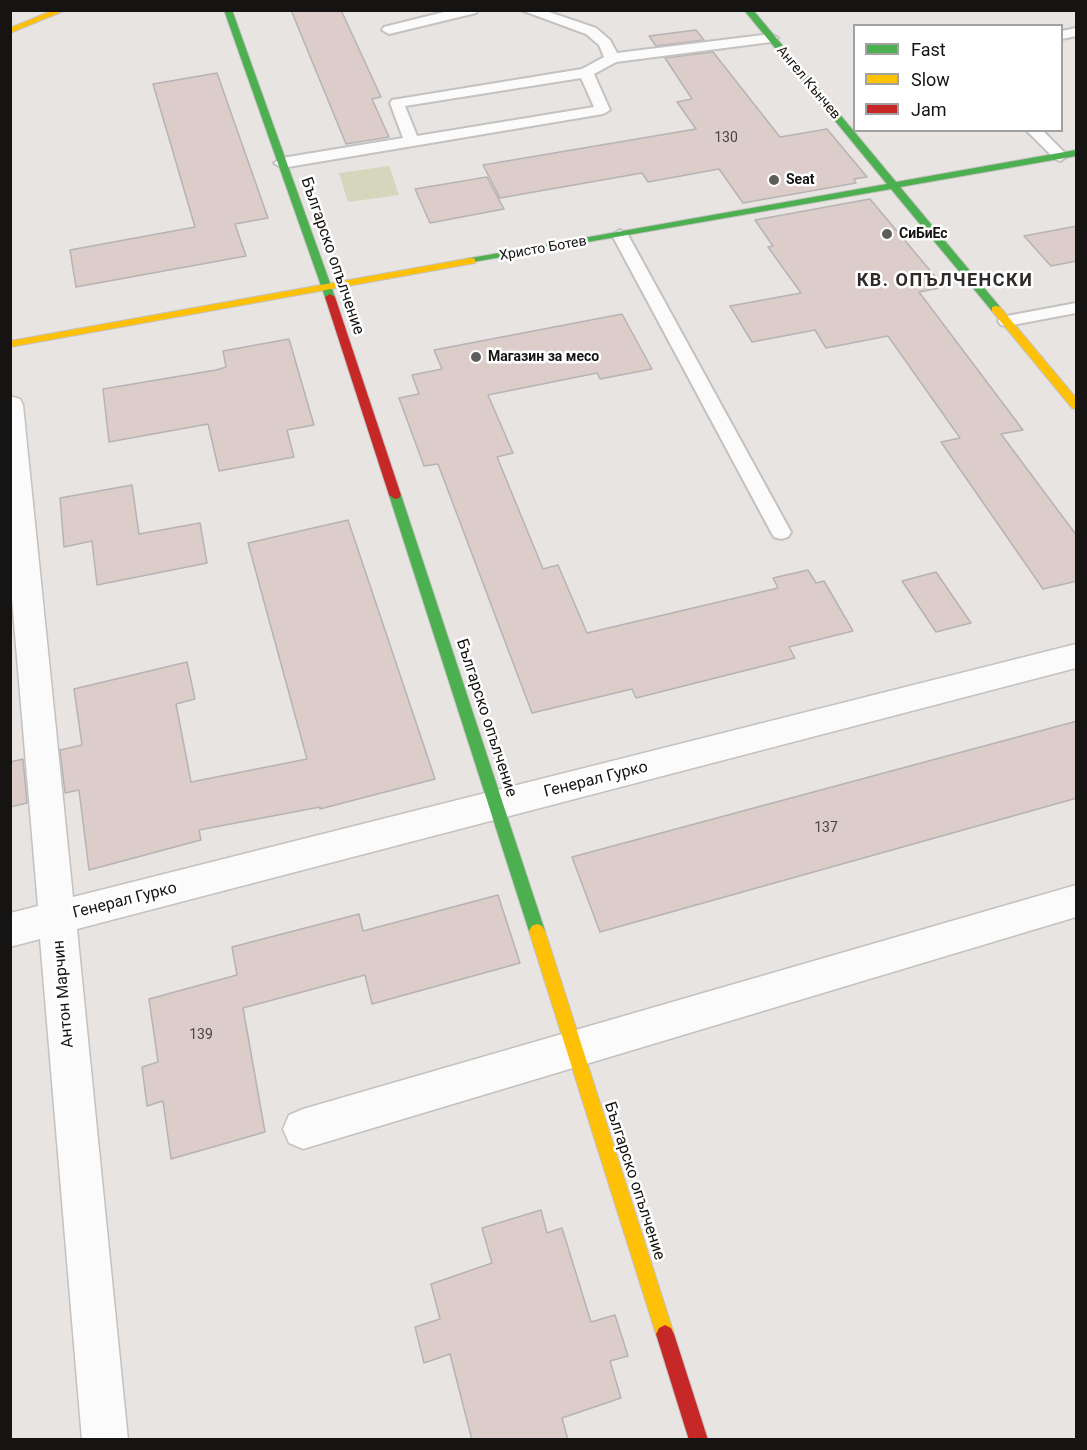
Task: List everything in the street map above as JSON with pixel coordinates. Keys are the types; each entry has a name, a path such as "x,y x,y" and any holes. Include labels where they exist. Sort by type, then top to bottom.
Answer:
{"street":[{"path":"10,31 62,10"},
{"name":"Българско опълчение","path":"228,10 327,288 497,805 699,1440"},
{"name":"Ангел Кънчев","path":"748,10 1077,405"},
{"name":"Христо Ботев","path":"10,344 1077,153"},
{"name":"Антон Марчин","path":"10,405 19,597 57,918 105,1440"},
{"name":"Генерал Гурко","path":"10,930 1077,656"},
{"path":"303,1129 575,1051 1077,901"}],"lane":[{"path":"527,10 565,21 591,32 605,43 612,58"},
{"path":"389,30 464,11"},
{"path":"412,141 397,103 586,73 612,58 771,38"},
{"path":"282,163 603,110 586,73"},
{"path":"1035,132 1060,156"},
{"path":"620,235 780,532"},
{"path":"1007,321 1077,308"}],"green space":[{"path":"389,166 399,195 348,202 339,173"}],"building":[{"path":"291,10 341,10 381,97 372,99 389,137 346,144"},
{"path":"696,30 704,40 656,46 649,36"},
{"path":"713,52 780,137 827,129 867,177 854,179 856,183 743,203 719,169 648,182 642,173 500,198 483,165 696,129 677,102 692,99 665,58"},
{"path":"217,73 268,218 235,224 246,256 76,287 70,250 195,227 153,84"},
{"path":"487,177 504,209 430,223 415,189"},
{"path":"870,199 944,287 919,292 1023,430 1001,434 1077,536 1077,581 1043,589 941,442 960,438 888,336 826,348 815,330 752,342 730,306 801,293 768,247 773,246 755,220"},
{"path":"1077,226 1077,261 1051,266 1024,236"},
{"path":"622,314 652,369 600,379 597,373 488,395 513,453 497,457 543,569 558,565 587,633 778,588 773,578 808,570 816,583 824,581 853,631 789,647 795,658 636,698 632,689 532,713 438,464 424,466 399,398 419,394 412,375 442,369 434,350"},
{"path":"289,339 314,425 287,430 294,457 219,471 208,424 109,442 103,389 216,370 226,367 223,351"},
{"path":"132,485 139,534 200,523 207,563 97,585 92,541 64,547 60,498"},
{"path":"348,520 435,779 320,809 320,807 199,830 201,840 89,870 79,790 65,793 60,750 82,745 74,689 187,662 195,699 176,704 191,782 307,759 248,543"},
{"path":"936,572 971,623 936,632 902,581"},
{"path":"1077,721 1077,798 600,932 572,857"},
{"path":"23,759 27,803 10,807 10,762"},
{"path":"498,895 520,963 372,1004 365,975 243,1008 265,1132 171,1159 163,1101 147,1106 142,1067 158,1062 149,999 237,975 232,947 359,914 363,931"},
{"path":"541,1210 547,1233 562,1228 591,1322 615,1315 628,1356 610,1361 621,1398 562,1418 568,1440 472,1440 450,1354 424,1363 415,1327 440,1319 431,1284 492,1263 482,1228"}],"traffic: fast":[{"path":"228,10 330,297"},
{"path":"748,10 996,309"},
{"path":"471,261 1076,153"},
{"path":"395,495 537,931"}],"traffic: slow":[{"path":"10,31 62,10"},
{"path":"10,344 471,261"},
{"path":"996,309 1076,405"},
{"path":"537,931 665,1334"}],"traffic: jam":[{"path":"330,297 395,495"},
{"path":"665,1334 699,1440"}],"place":[{"name":"Seat","path":"774,180"},
{"name":"СиБиЕс","path":"887,234"},
{"name":"Магазин за месо","path":"476,357"}],"district":[{"name":"КВ. ОПЪЛЧЕНСКИ","path":"945,281"}]}
